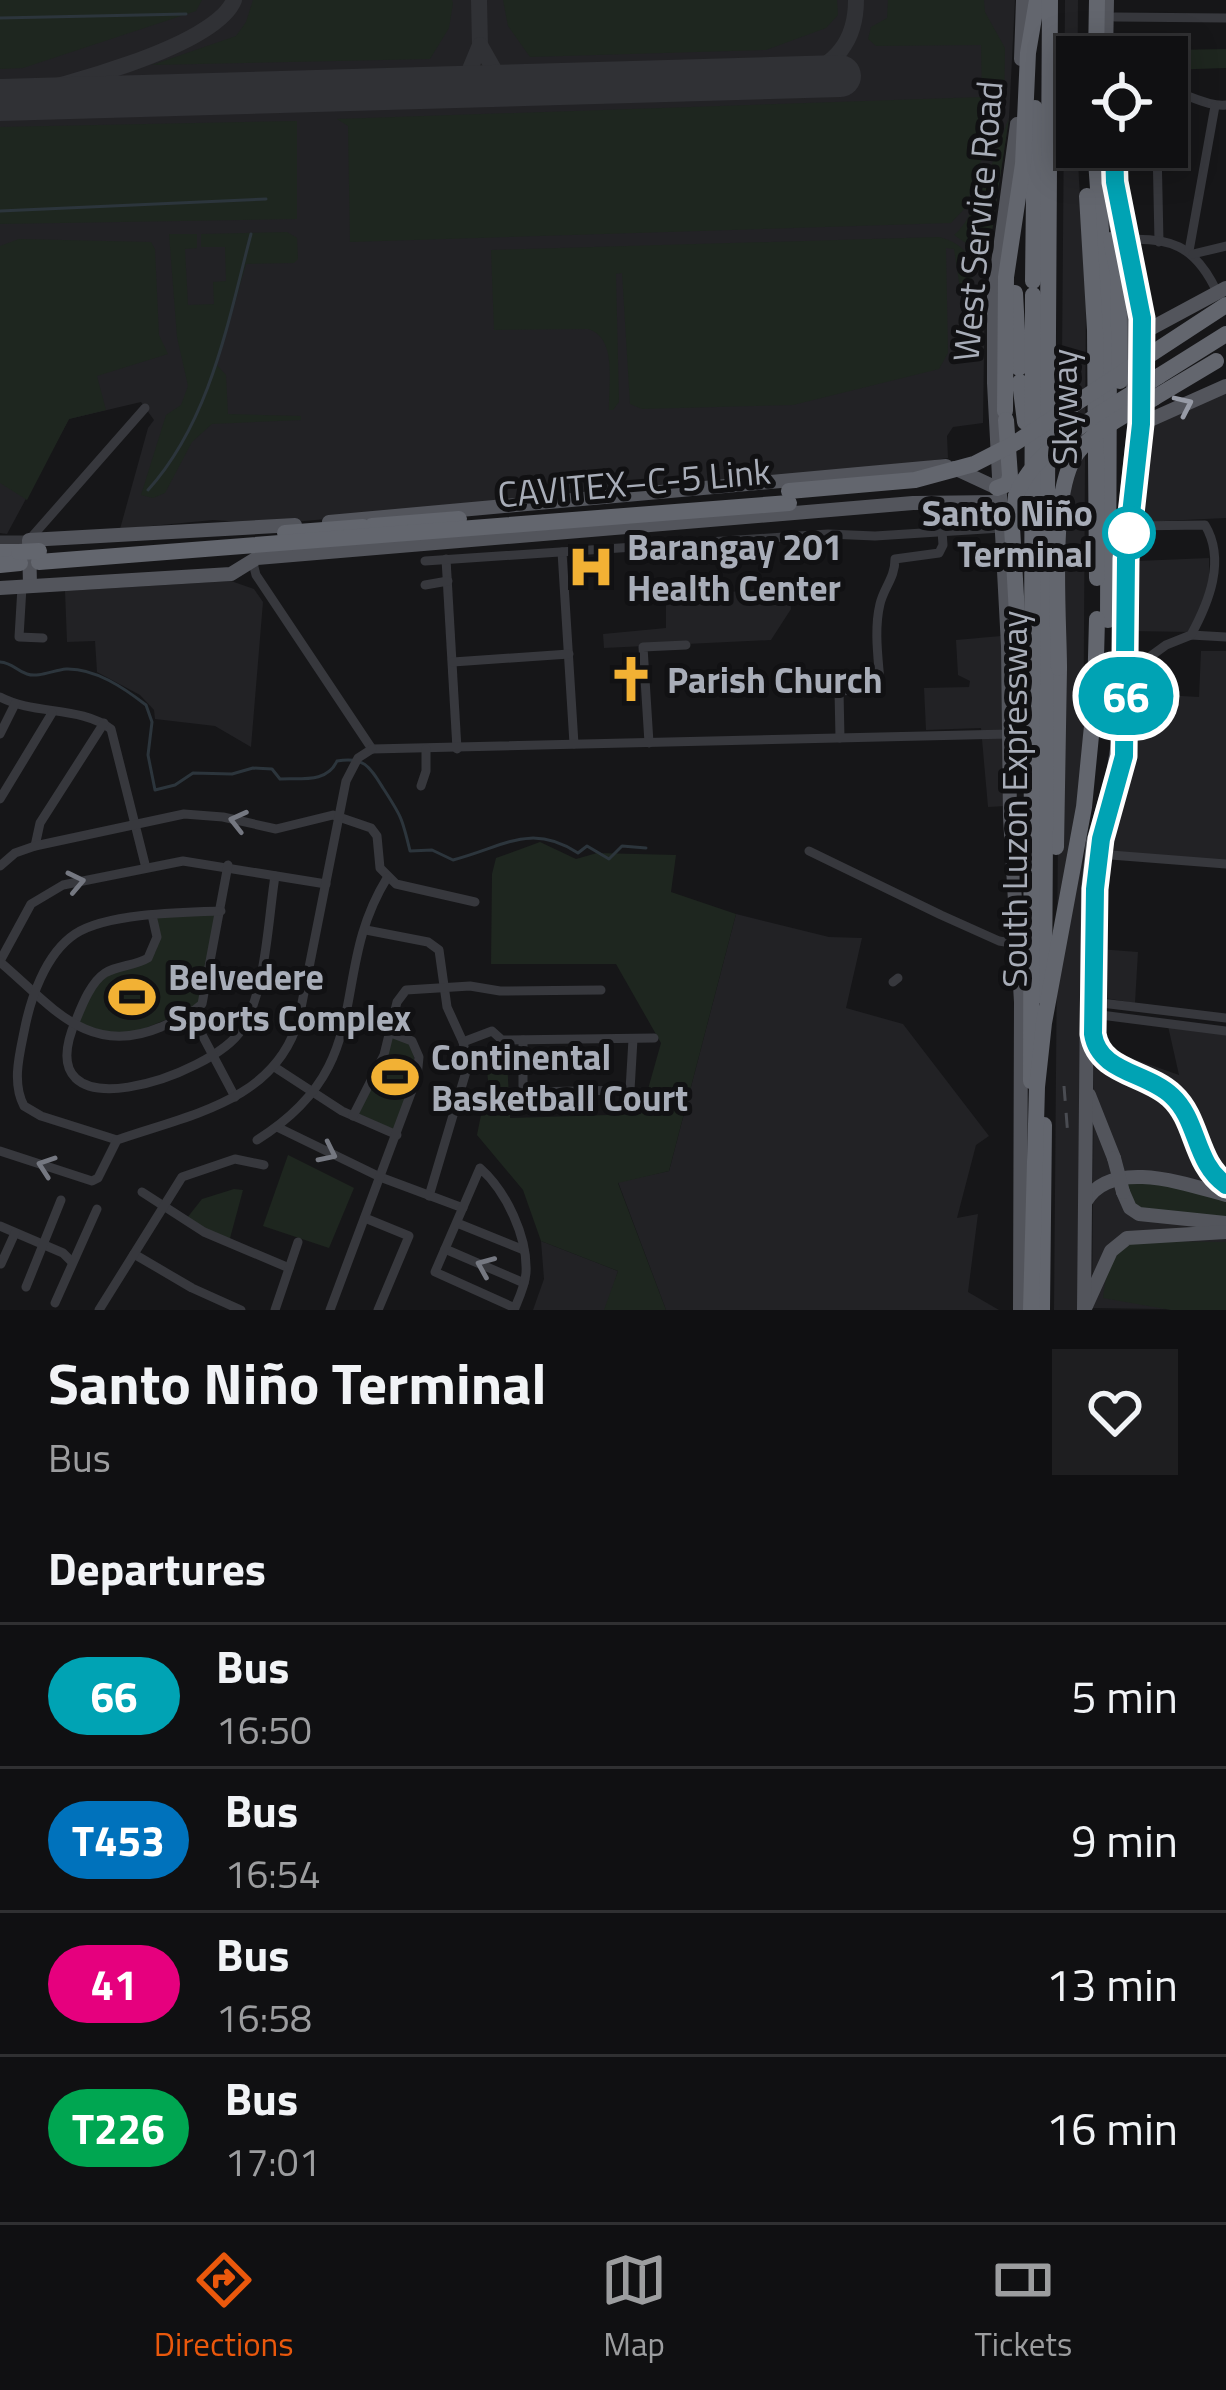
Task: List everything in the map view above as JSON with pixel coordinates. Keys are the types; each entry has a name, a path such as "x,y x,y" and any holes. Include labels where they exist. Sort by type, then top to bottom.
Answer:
{"highway":[{"name":"South Luzon Expressway","path":"1026,1310 1037,0"},
{"path":"994,491 1010,479 1004,301 1037,0"},
{"name":"South Luzon Expressway","path":"1041,1310 1049,0"},
{"path":"1086,36 1087,0"},
{"path":"1097,0 1103,36"},
{"name":"South Luzon Expressway","path":"1034,452 1019,375 1015,257 1036,125"},
{"name":"Skyway","path":"1026,1310 1036,1087 1086,791 1102,619 1086,168"},
{"name":"Skyway","path":"1041,1310 1045,1088 1097,785 1109,340 1096,168"},
{"name":"CAVITEX–C-5 Link","path":"0,552 29,554 789,497 915,480 974,464 1015,442 1223,295"},
{"name":"CAVITEX–C-5 Link","path":"29,554 368,526 914,491 982,472 1025,449 1226,318"},
{"path":"1033,856 1025,830 1012,512 1025,474 1045,453 1226,334"},
{"path":"1044,1033 1057,823 1060,506 1066,473 1090,440 1216,361"},
{"path":"0,564 29,554"}],"main road":[{"name":"West Service Road","path":"1023,0 1015,149 994,293 994,491 1000,528 1018,944 1026,1310"},
{"path":"1108,36 1111,0"},
{"path":"1111,0 1111,36"},
{"path":"1113,168 1139,330 1138,426 1123,559 1124,756 1098,854 1093,1008 1098,1052 1176,1100 1206,1165 1226,1185"},
{"path":"1139,330 1223,295"},
{"path":"1138,426 1226,386"},
{"path":"1084,1309 1091,854 1119,737 1123,559 1138,426"},
{"path":"26,586 29,554 943,466 995,446"},
{"path":"943,466 994,491"},
{"path":"0,585 232,574 257,558 940,501 994,491"},
{"path":"940,501 994,491"},
{"path":"1086,1084 1128,1205 1139,1214 1226,1228"},
{"path":"1084,1205 1091,1191 1103,1184 1147,1177 1226,1195"},
{"path":"1084,1309 1111,1251 1126,1238 1226,1228"}],"street":[{"path":"1114,17 1226,18"},
{"path":"1188,93 1220,106 1191,252"},
{"path":"1157,168 1159,242"},
{"path":"1123,240 1159,242 1191,252 1226,246"},
{"path":"1191,252 1223,295"},
{"path":"0,541 29,554 146,408"},
{"path":"1130,526 1205,525 1220,552 1212,592 1191,635"},
{"path":"425,561 828,534 1000,528"},
{"path":"840,738 839,691 874,688 880,682 880,603 892,582 895,559 939,554 943,531"},
{"path":"562,553 574,744"},
{"path":"257,558 253,569 265,590 372,749"},
{"path":"446,559 458,749"},
{"path":"232,574 265,590"},
{"path":"425,585 448,581"},
{"path":"26,586 20,637 43,638"},
{"path":"1126,674 1166,645 1191,635 1226,637"},
{"path":"650,743 643,649 686,645"},
{"path":"453,662 569,654"},
{"path":"0,697 104,723 116,738 146,868"},
{"path":"0,734 15,704"},
{"path":"0,799 52,713"},
{"path":"35,846 40,823 104,723"},
{"path":"221,911 182,909 76,932 58,950 35,993 17,1082 24,1106 117,1140 235,1097 276,1068 296,1030 346,781 354,765 372,749 1009,734"},
{"path":"421,786 426,749"},
{"path":"0,866 35,846 184,814 276,829 327,815 361,822 377,836 380,868 387,878 475,902"},
{"path":"809,851 999,941 1018,944"},
{"path":"1098,854 1226,864"},
{"path":"228,866 204,999 191,1014 127,1038 93,1034 74,1024 0,962 25,912 46,891 183,861 228,866 326,884"},
{"path":"152,915 157,937 148,958 99,978 74,1024 66,1064 70,1075 86,1084 130,1088 213,1057 236,1037 251,1010 275,875"},
{"path":"257,1140 313,1094 338,1049 366,929 376,895 387,878"},
{"path":"366,929 434,945 442,957 447,1007 464,1042 468,1065 429,1196"},
{"path":"353,1117 391,1033 402,993 443,987 601,990"},
{"path":"1093,1008 1226,1018"},
{"path":"1093,1008 1226,1030"},
{"path":"191,1014 235,1097"},
{"path":"464,1042 492,1031 501,1040 654,1038"},
{"path":"330,1310 417,1078 418,1057 412,1041 391,1033"},
{"path":"524,1040 523,1087 527,1092 630,1090 633,1039"},
{"path":"276,1068 353,1117 397,1135"},
{"path":"277,1127 380,1178 463,1208"},
{"path":"0,1151 92,1181 117,1140"},
{"path":"118,1310 102,1307 182,1177 242,1158 264,1165"},
{"path":"479,1169 504,1194 525,1251 524,1283 514,1309 436,1273 463,1208 479,1169"},
{"path":"142,1192 220,1240 289,1268"},
{"path":"26,1287 62,1199"},
{"path":"55,1303 97,1209"},
{"path":"365,1218 409,1235 378,1310"},
{"path":"457,1223 525,1251"},
{"path":"0,1226 66,1254 73,1262"},
{"path":"1,1264 15,1233"},
{"path":"275,1310 298,1242"},
{"path":"446,1249 524,1283"},
{"path":"134,1254 179,1282 241,1310"}],"shaded area":[{"path":"0,0 1015,0 1009,118 985,277 983,423 953,427 947,436 948,458 889,467 272,524 213,520 120,529 154,420 141,402 69,419 7,534 0,533"},
{"path":"0,0 202,0 196,11 23,68 0,69"},
{"path":"253,0 453,3 449,28 430,59 152,65 236,36"},
{"path":"503,0 837,0 838,15 826,28 766,50 530,57 508,26"},
{"path":"888,0 984,0 985,12 1005,48 1004,112 974,176 967,206 951,223 350,242 348,126 337,119 982,97 981,45 876,46 868,39 871,27 887,18"},
{"path":"1065,0 1078,0 1078,36 1065,36"},
{"path":"1226,49 1226,68 1188,69 1188,50"},
{"path":"1009,118 985,277 976,250 954,235 978,199"},
{"path":"297,121 297,219 0,224 0,127"},
{"path":"1064,168 1078,168 1086,294 1080,1310 1054,1310"},
{"path":"287,232 297,238 298,259 246,264 217,365 226,375 228,414 301,416 301,420 212,424 192,442 165,493 153,498 141,495 166,415 181,405 188,386 177,337 169,234 197,234 197,248 185,249 188,305 214,304 213,282 226,281 225,247 201,247 201,234"},
{"path":"939,237 963,249 972,270 970,289 960,288 954,249 946,248 948,353 939,369 793,405 642,409 630,404 622,273 616,274 619,402 613,410 609,410 608,352 597,334 588,329 494,330 491,250"},
{"path":"19,239 151,242 159,335 168,354 97,376 106,410 69,419 27,500 0,483 0,246"},
{"path":"1226,390 1226,518 1143,522 1146,432 1153,423"},
{"path":"1209,558 1209,594 1192,632 1128,631 1129,568 1137,561"},
{"path":"231,581 254,589 263,602 251,747 215,726 155,719 154,710 140,695 97,672 95,641 67,642 65,591"},
{"path":"788,586 791,609 771,640 604,648 603,634 666,628 666,600 721,598 721,593"},
{"path":"1001,636 1005,806 988,807 981,728 926,730 924,688 969,687 970,681 958,675 956,640"},
{"path":"1201,651 1226,651 1226,861 1108,851 1104,846 1126,763 1130,693 1199,697"},
{"path":"540,842 576,859 597,853 676,855 671,892 736,914 669,1171 618,1183 666,1310 604,1310 618,1271 541,1241 523,1190 477,1135 488,1080 486,1061 507,1060 510,1118 641,1114 661,1043 616,964 491,964 496,858"},
{"path":"736,914 829,937 862,938 846,1008 903,1024 989,1136 976,1145 957,1218 978,1214 968,1292 999,1310 666,1310 618,1182 669,1171"},
{"path":"213,915 217,919 204,993 195,1008 123,1037 77,1023 104,978 154,954 157,917"},
{"path":"1099,949 1138,952 1135,1003 1098,997"},
{"path":"1168,1026 1226,1035 1226,1310 1092,1308 1094,1045 1179,1075"},
{"path":"393,1036 411,1045 415,1067 395,1130 358,1114"},
{"path":"288,1155 354,1188 329,1248 263,1226"},
{"path":"1142,1180 1226,1199 1226,1219 1132,1204 1126,1183"},
{"path":"243,1190 229,1242 187,1218 202,1199"},
{"path":"541,1241 618,1271 606,1310 533,1310 544,1279"},
{"path":"1133,1241 1226,1242 1226,1310 1171,1310 1103,1298 1110,1265"}],"waterway":[{"path":"0,18 186,14"},
{"path":"0,211 266,199"},
{"path":"148,490 170,462 202,401 251,234"},
{"path":"0,662 31,675 66,669 88,672 146,705 152,722 148,755 155,790 175,785 193,773 232,774 253,768 272,769 280,779 313,778 327,773 337,761 354,760 370,769 394,805 410,851 432,850 453,860 531,838 578,853 587,846 609,859 622,846 646,848"}],"taxiway":[{"path":"0,100 165,50 221,18 234,0"},
{"path":"479,0 480,45"},
{"path":"796,77 822,66 841,50 852,28 856,0"},
{"path":"438,88 468,74 480,45 497,75 525,85"}],"runway":[{"path":"0,100 840,76"}],"railway":[{"path":"1064,1086 1068,1137"}],"bus line":[{"name":"66","path":"1115,168 1142,318 1141,424 1126,559 1124,756 1101,839 1095,889 1093,1034 1098,1052 1106,1059 1176,1100 1206,1165 1226,1185"}],"place":[{"name":"Santo Niño Terminal","path":"1129,533"},
{"name":"Barangay 201 Health Center","path":"591,567"},
{"name":"Parish Church","path":"631,679"},
{"name":"Belvedere Sports Complex","path":"132,997"},
{"name":"Continental Basketball Court","path":"395,1077"}]}
